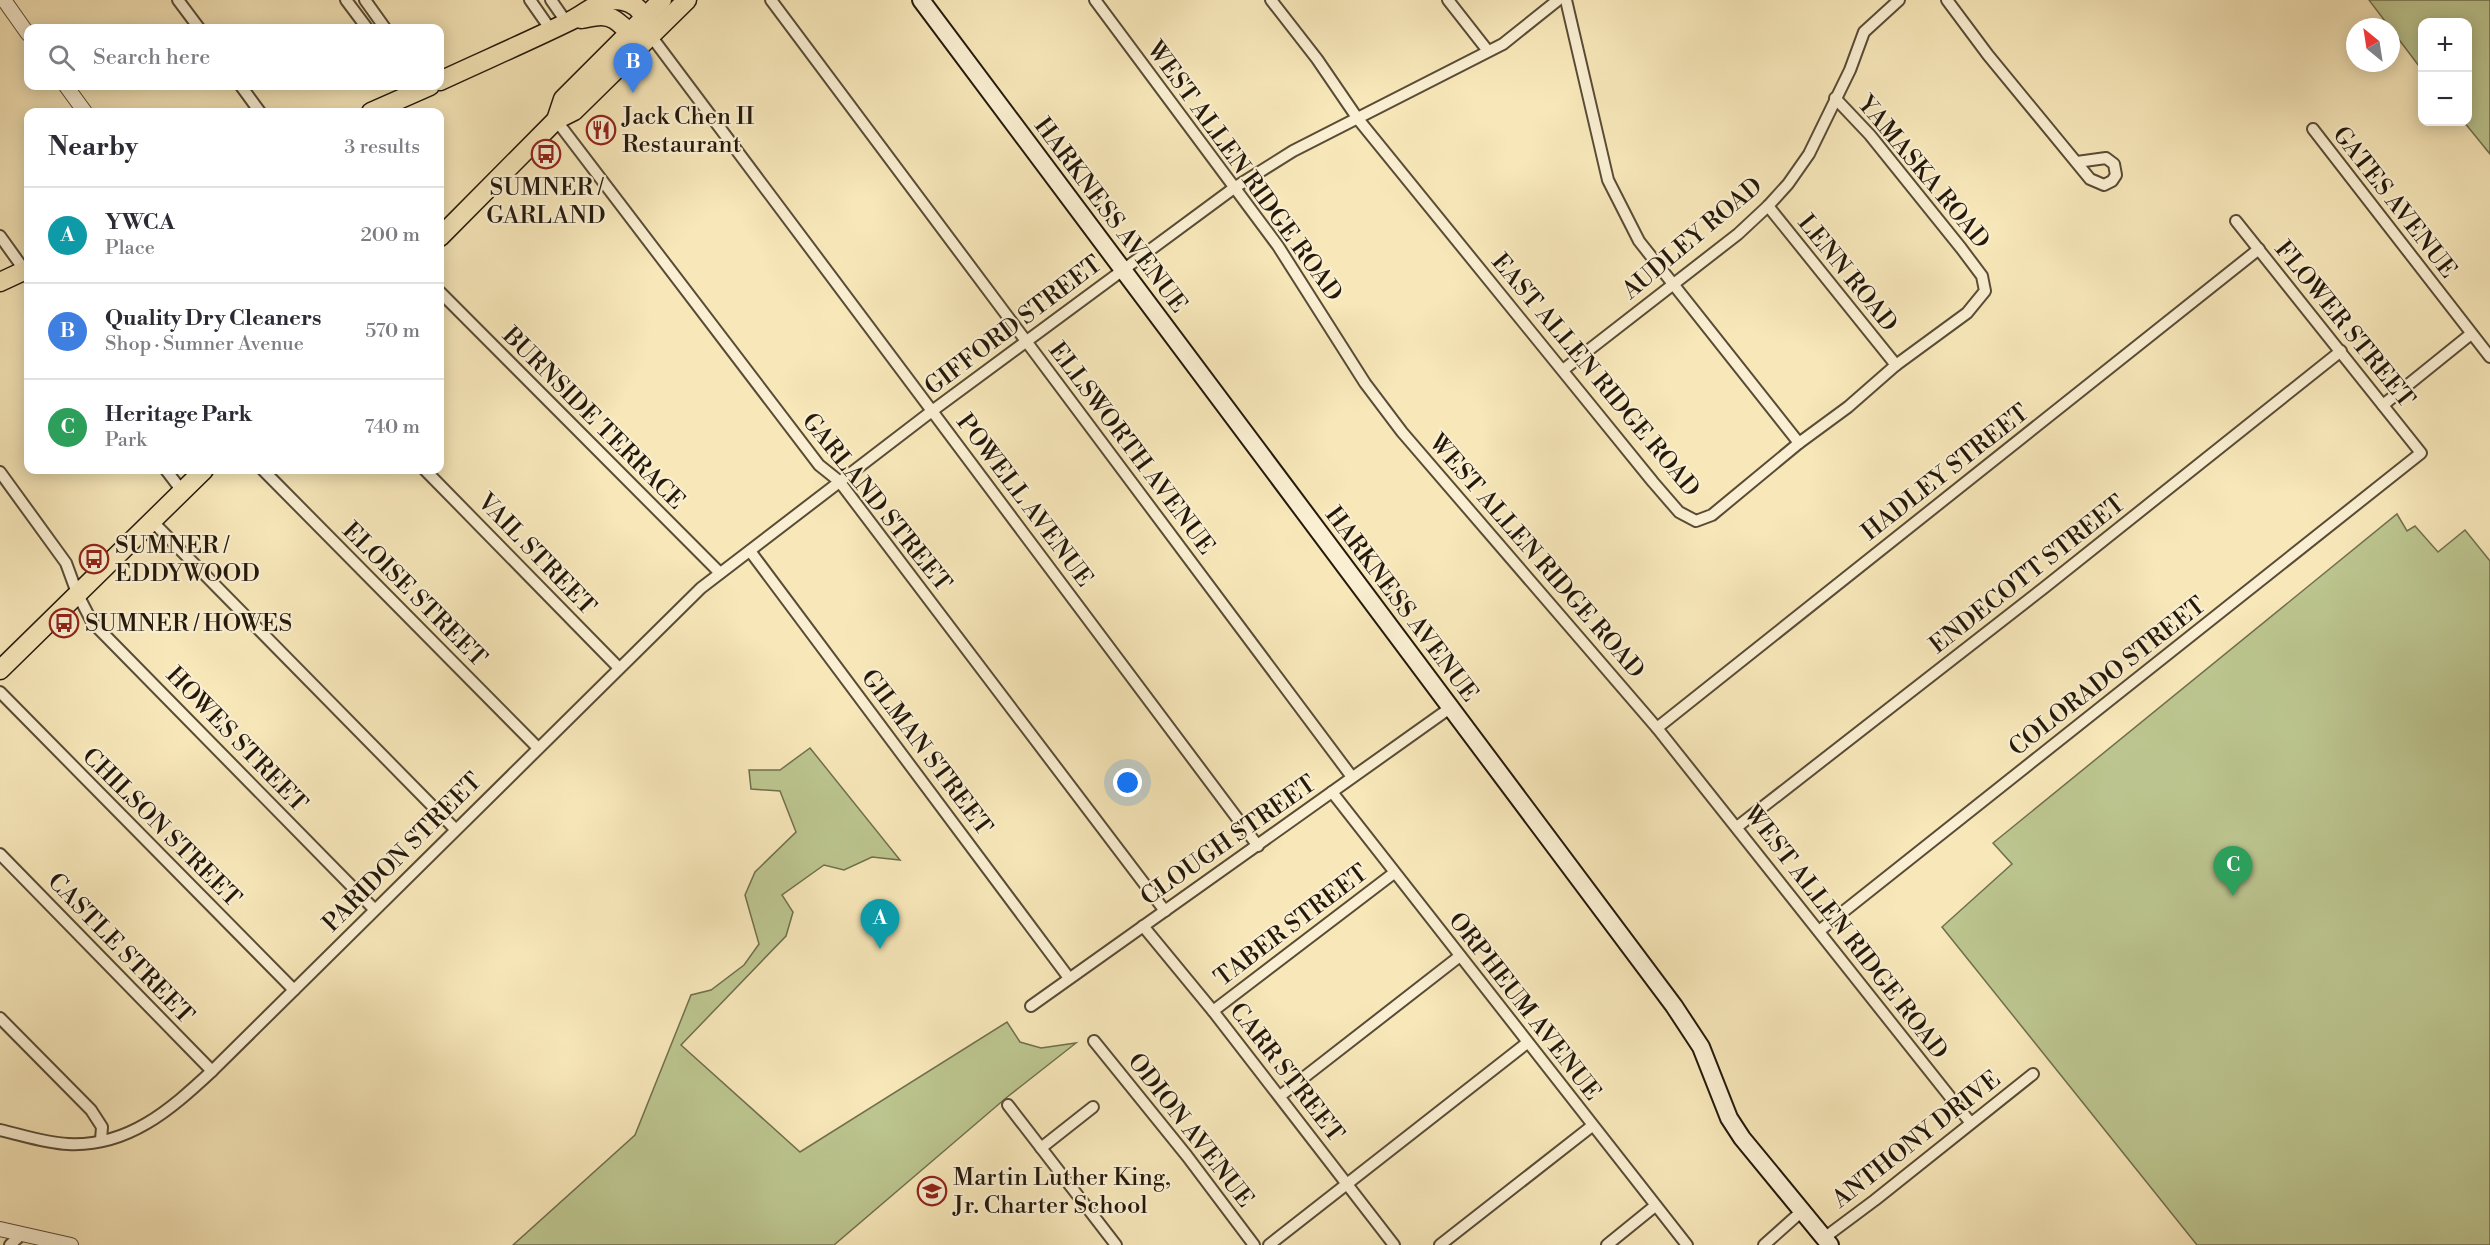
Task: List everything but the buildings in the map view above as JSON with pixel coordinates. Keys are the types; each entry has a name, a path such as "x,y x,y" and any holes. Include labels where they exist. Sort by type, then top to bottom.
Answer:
{"main road":[{"path":"444,79 613,0 631,3 646,16 651,36"},
{"path":"556,120 563,99 662,0"},
{"path":"444,233 556,120 574,111 687,0"},
{"name":"HARKNESS AVENUE","path":"921,0 1674,1006 1701,1047 1729,1118 1742,1138 1827,1241"},
{"path":"563,24 605,17 615,20 628,33 651,36"},
{"path":"379,108 413,90"},
{"path":"0,282 24,273"},
{"path":"0,670 200,474"}],"street":[{"path":"4,0 24,28"},
{"path":"178,0 196,24"},
{"path":"346,0 364,24"},
{"path":"365,0 382,24"},
{"path":"530,0 563,24"},
{"path":"551,0 563,24"},
{"name":"ELLSWORTH AVENUE","path":"771,0 1352,777"},
{"name":"WEST ALLEN RIDGE ROAD","path":"1095,0 1278,246 1365,383 1402,432 1657,728 1970,1122"},
{"name":"EAST ALLEN RIDGE ROAD","path":"1271,0 1317,59 1358,119 1675,507 1692,520 1700,520 1712,514 1799,443 1848,407 1896,365 1967,313 1979,301 1986,288 1980,273"},
{"path":"1448,0 1488,51"},
{"name":"GIFFORD STREET","path":"720,573 932,411 1234,188 1293,151 1503,44 1558,0"},
{"path":"1566,0 1608,180 1639,242 1799,443"},
{"name":"AUDLEY ROAD","path":"1563,370 1738,234 1768,206 1805,160 1864,32 1899,0"},
{"path":"1947,0 1995,64 2077,162"},
{"name":"POWELL AVENUE","path":"651,36 1258,846"},
{"path":"69,90 82,108"},
{"path":"244,90 257,108"},
{"name":"YAMASKA ROAD","path":"1835,98 1885,153 1980,273"},
{"name":"GARLAND STREET","path":"556,120 819,465 839,481 1165,911"},
{"name":"GATES AVENUE","path":"2313,129 2490,357"},
{"name":"LENN ROAD","path":"1768,206 1896,365"},
{"name":"FLOWER STREET","path":"2236,221 2421,453"},
{"path":"0,236 24,267"},
{"name":"HADLEY STREET","path":"1657,728 2259,249"},
{"name":"BURNSIDE TERRACE","path":"444,296 720,573"},
{"path":"2383,405 2471,334"},
{"name":"ENDECOTT STREET","path":"1737,827 2063,573 2341,351"},
{"name":"COLORADO STREET","path":"1819,931 2421,453"},
{"name":"HOWES STREET","path":"0,472 66,563 77,593 92,622 374,909"},
{"path":"169,474 182,491"},
{"name":"ELOISE STREET","path":"267,474 538,748"},
{"name":"VAIL STREET","path":"429,474 619,668"},
{"path":"152,521 455,829"},
{"name":"GILMAN STREET","path":"750,551 1070,978"},
{"name":"PARIDON STREET","path":"0,1130 60,1143 81,1143 123,1135 150,1124 175,1106 692,595 720,573"},
{"name":"CHILSON STREET","path":"0,692 294,990"},
{"name":"CLOUGH STREET","path":"1031,1006 1450,708"},
{"name":"ORPHEUM AVENUE","path":"1332,792 1687,1245"},
{"name":"CASTLE STREET","path":"0,854 212,1071"},
{"name":"TABER STREET","path":"1213,1011 1394,873"},
{"name":"CARR STREET","path":"1143,926 1280,1096 1394,1245"},
{"path":"1280,1096 1460,956"},
{"path":"0,1018 92,1110 102,1127 101,1140"},
{"name":"ODION AVENUE","path":"1094,1041 1187,1156 1254,1245"},
{"path":"1269,1245 1348,1186 1527,1043"},
{"name":"ANTHONY DRIVE","path":"1827,1241 1970,1122 2033,1074"},
{"path":"1008,1105 1116,1245"},
{"path":"1041,1148 1093,1107"},
{"path":"1440,1245 1592,1126"},
{"path":"1606,1245 1655,1206"},
{"path":"1764,1245 1802,1211"},
{"path":"0,1229 71,1245"},
{"path":"10,1245 22,1234"}],"green space":[{"path":"2369,0 2490,0 2490,154 2467,126 2472,126 2472,18 2418,18 2418,65 2400,41 2400,18 2383,18"},
{"path":"2397,514 2407,531 2415,526 2438,552 2465,530 2490,561 2490,1245 2197,1245 1942,927 2012,864 1993,843"},
{"path":"810,748 900,860 872,857 844,870 824,865 782,895 793,912 786,936 681,1045 800,1152 1007,1022 1020,1042 1041,1048 1076,1043 1006,1098 834,1245 513,1245 635,1135 691,995 711,990 744,965 759,944 745,895 755,872 796,832 780,791 751,789 749,770 780,770"}],"place":[{"name":"Quality Dry Cleaners","path":"633,93"},
{"name":"Jack Chen II Restaurant","path":"601,130"},
{"name":"SUMNER / GARLAND","path":"546,154"},
{"name":"SUMNER / EDDYWOOD","path":"94,559"},
{"name":"SUMNER / HOWES","path":"64,623"},
{"name":"Heritage Park","path":"2233,896"},
{"name":"YWCA","path":"880,949"},
{"name":"Martin Luther King, Jr. Charter School","path":"932,1191"}]}
